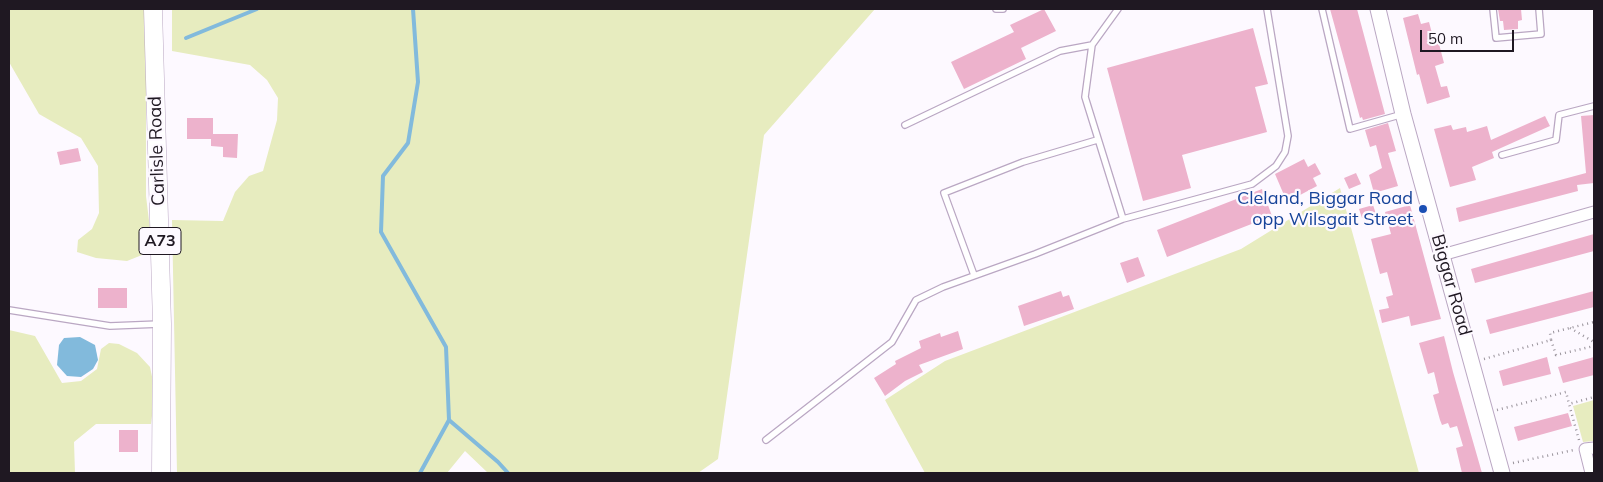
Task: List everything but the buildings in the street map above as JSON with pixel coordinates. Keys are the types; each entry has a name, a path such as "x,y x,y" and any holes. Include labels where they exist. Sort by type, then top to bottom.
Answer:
{"main road":[{"name":"Carlisle Road","path":"153,9 162,324 161,473"}],"street":[{"name":"Biggar Road","path":"1378,9 1403,114 1501,470"},
{"path":"1442,255 1594,212"},
{"path":"1591,473 1585,448 1594,448"}],"lane":[{"path":"996,9 1004,9"},
{"path":"1118,9 1092,44 1085,97 1123,219"},
{"path":"766,440 892,342 916,300 1123,219 1252,184 1276,166 1285,152 1288,136 1267,9"},
{"path":"1322,9 1350,129 1403,114"},
{"path":"1493,9 1496,38 1541,34 1539,9"},
{"path":"905,125 1060,51 1092,44"},
{"path":"1502,155 1556,140 1559,116 1594,106"},
{"path":"974,276 944,193 1023,162 1097,140"},
{"path":"9,310 110,326 162,324"}],"path":[{"path":"1594,322 1550,333 1556,355 1594,344"},
{"path":"1570,328 1594,344"},
{"path":"1472,362 1551,340"},
{"path":"1486,413 1566,392 1581,449 1565,450 1501,470"},
{"path":"1569,404 1594,397"}],"green space":[{"path":"9,9 146,9 146,196 150,229 147,253 127,261 96,258 77,252 78,240 92,229 99,213 98,166 81,138 39,114 9,62"},
{"path":"172,9 875,9 764,135 718,459 698,473 488,473 465,451 447,473 177,473 172,220 223,221 235,192 249,176 263,171 277,120 278,98 267,80 250,65 172,51"},
{"path":"1340,188 1419,473 925,473 885,400 945,361 1241,249"},
{"path":"9,330 35,336 62,383 81,381 97,369 101,349 109,343 119,344 137,353 150,367 155,391 151,424 96,424 74,442 75,473 9,473"},
{"path":"1594,400 1594,441 1583,442 1573,406"}],"water":[{"path":"80,337 95,345 98,360 93,369 81,377 67,376 57,365 59,345 64,338"}],"waterway":[{"path":"186,38 257,9"},
{"path":"413,9 418,82 408,143 383,176 381,232 446,347 449,420 420,473"},
{"path":"449,420 498,462 508,473"}],"place":[{"name":"Cleland, Biggar Road opp Wilsgait Street","path":"1423,209"}]}
